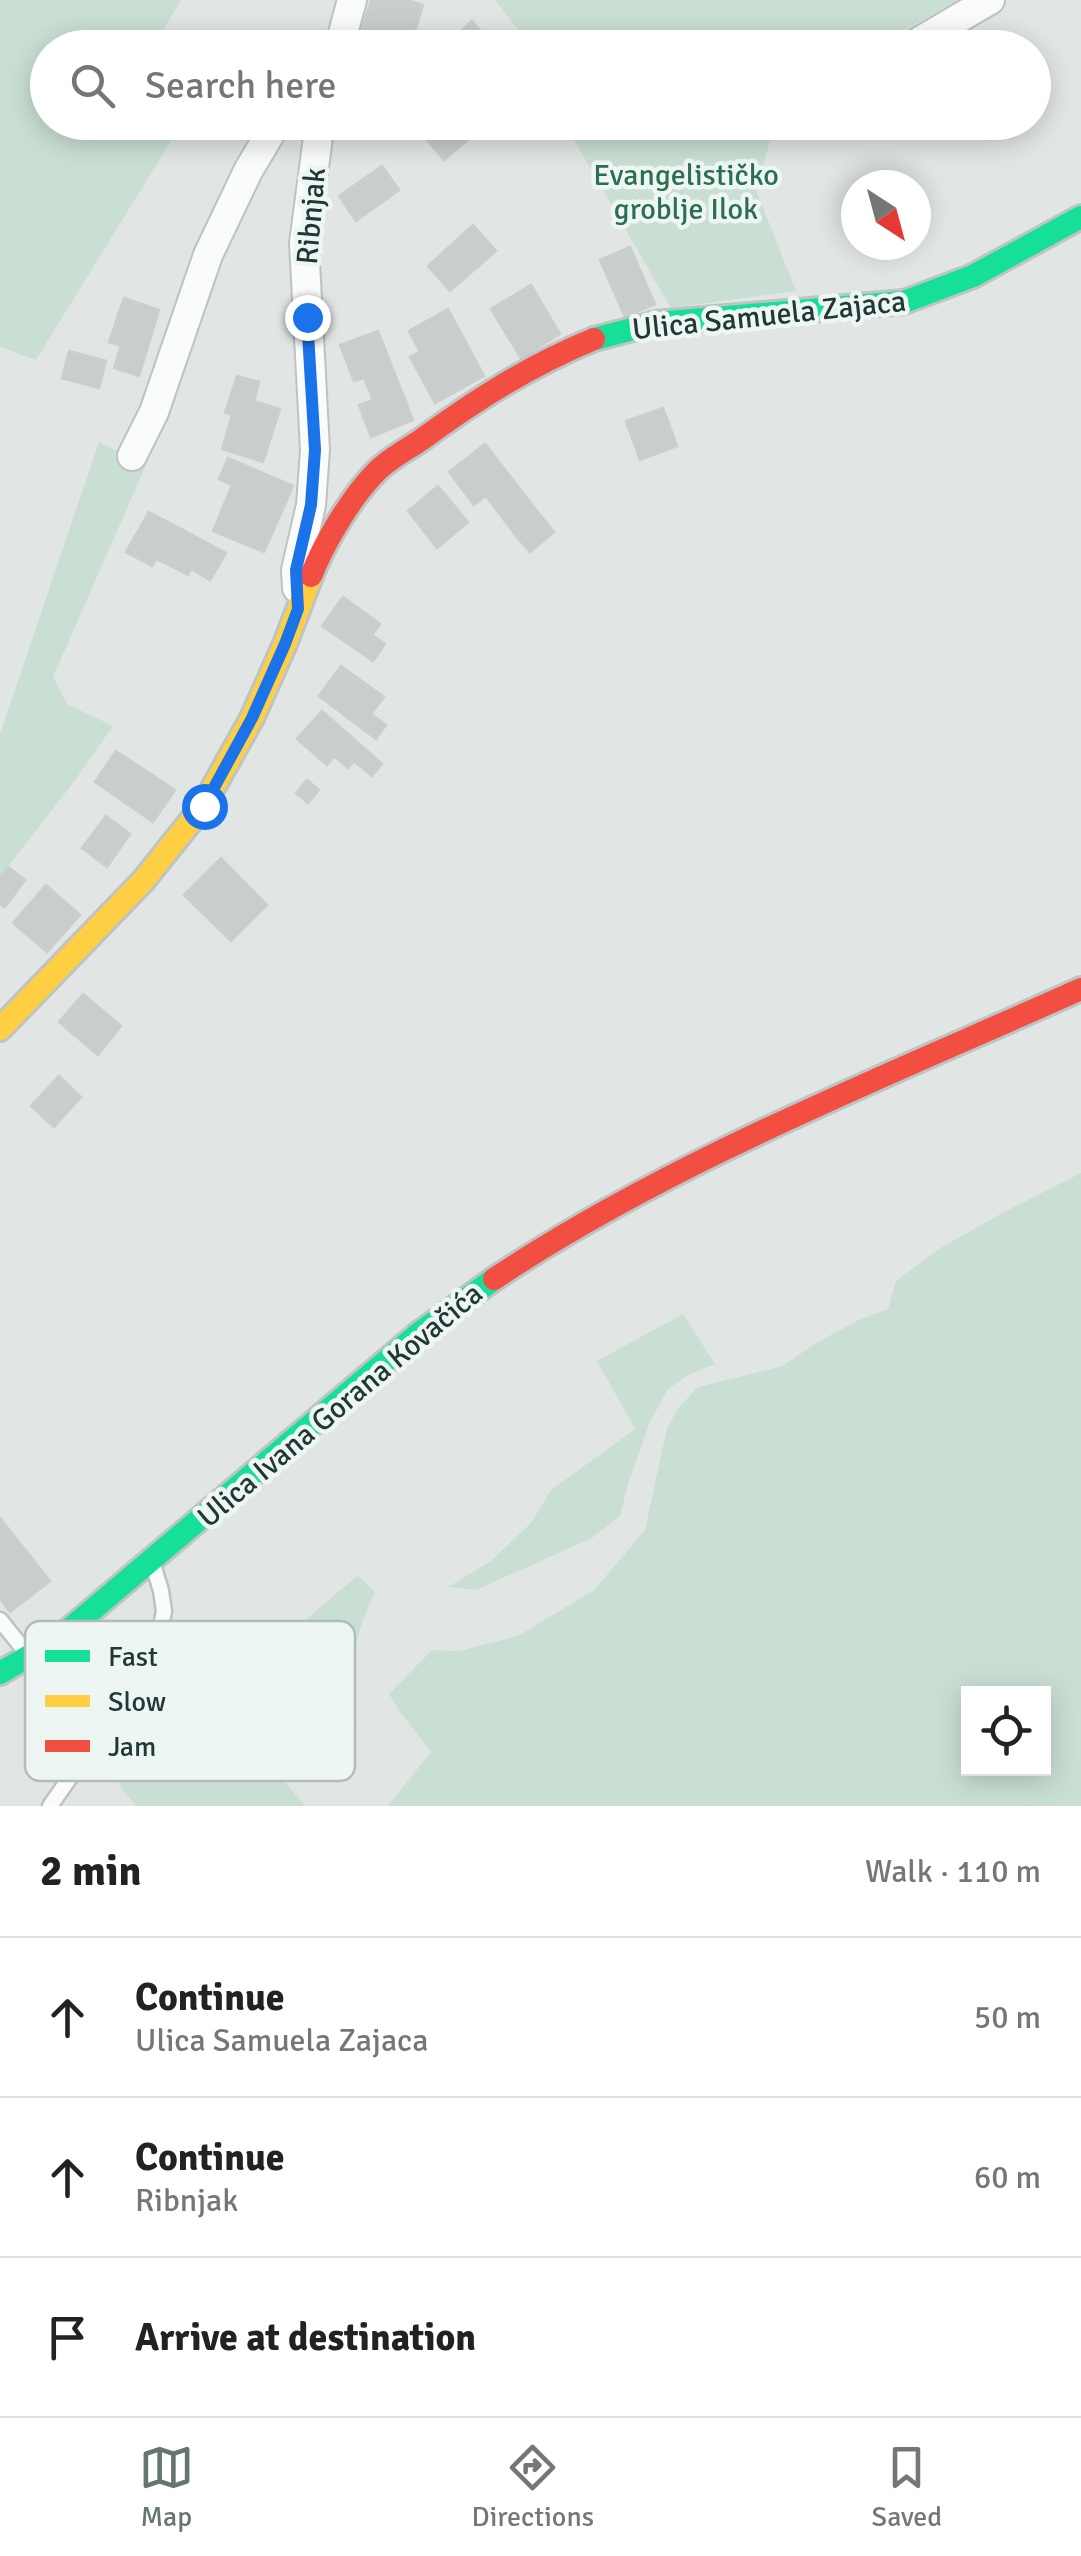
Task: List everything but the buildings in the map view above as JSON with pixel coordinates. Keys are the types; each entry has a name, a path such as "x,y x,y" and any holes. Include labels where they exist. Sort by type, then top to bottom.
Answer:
{"street":[{"path":"343,30 352,0"},
{"path":"939,30 990,0"},
{"name":"Ribnjak","path":"132,456 154,412 208,255 266,140"},
{"name":"Ribnjak","path":"298,609 296,570 311,505 315,450 304,243 318,140"},
{"name":"Ulica Samuela Zajaca","path":"0,1029 143,881 204,806 252,718 316,563 346,510 377,471 478,398 558,354 604,334 656,323 904,302 941,292 1006,262 1081,217"},
{"name":"Ulica Ivana Gorana Kovačića","path":"79,1621 418,1334 465,1297 536,1251 654,1184 1081,989"},
{"name":"Ulica Ivana Gorana Kovačića","path":"0,1674 25,1659"}],"lane":[{"path":"151,1560 161,1591 162,1621"},
{"path":"0,1620 25,1650"},
{"path":"50,1806 68,1781"}],"green space":[{"path":"0,0 181,0 163,30 30,30 30,140 172,140 36,360 0,347"},
{"path":"495,0 959,0 903,30 519,30"},
{"name":"Evangelističko groblje Ilok","path":"574,140 770,140 756,190 796,291 671,308"},
{"path":"99,442 146,465 53,677 67,704 113,726 0,877 0,734"},
{"path":"1081,1173 1081,1806 388,1806 431,1752 389,1694 432,1650 459,1651 518,1636 594,1590 645,1530 667,1428 679,1407 698,1387 783,1366 814,1344 888,1309 896,1281 942,1247"},
{"path":"683,1314 715,1364 668,1389 650,1422 620,1516 592,1538 476,1590 448,1587 491,1561 531,1523 551,1490 635,1429 597,1361"},
{"path":"358,1575 375,1592 355,1652 355,1621 304,1621"},
{"path":"118,1781 284,1781 305,1806 137,1806"}],"traffic: fast":[{"path":"594,339 656,323 904,302 973,276 1081,217"},
{"path":"79,1621 418,1334 494,1279"},
{"path":"0,1673 25,1658"}],"traffic: slow":[{"path":"0,1029 143,881 203,806 252,718 311,576"}],"traffic: jam":[{"path":"311,576 348,507 382,467 504,384 594,339"},
{"path":"494,1279 563,1236 707,1158 1081,989"}],"route":[{"path":"204,806 252,718 298,609 296,570 311,505 315,450 307,317"}]}
